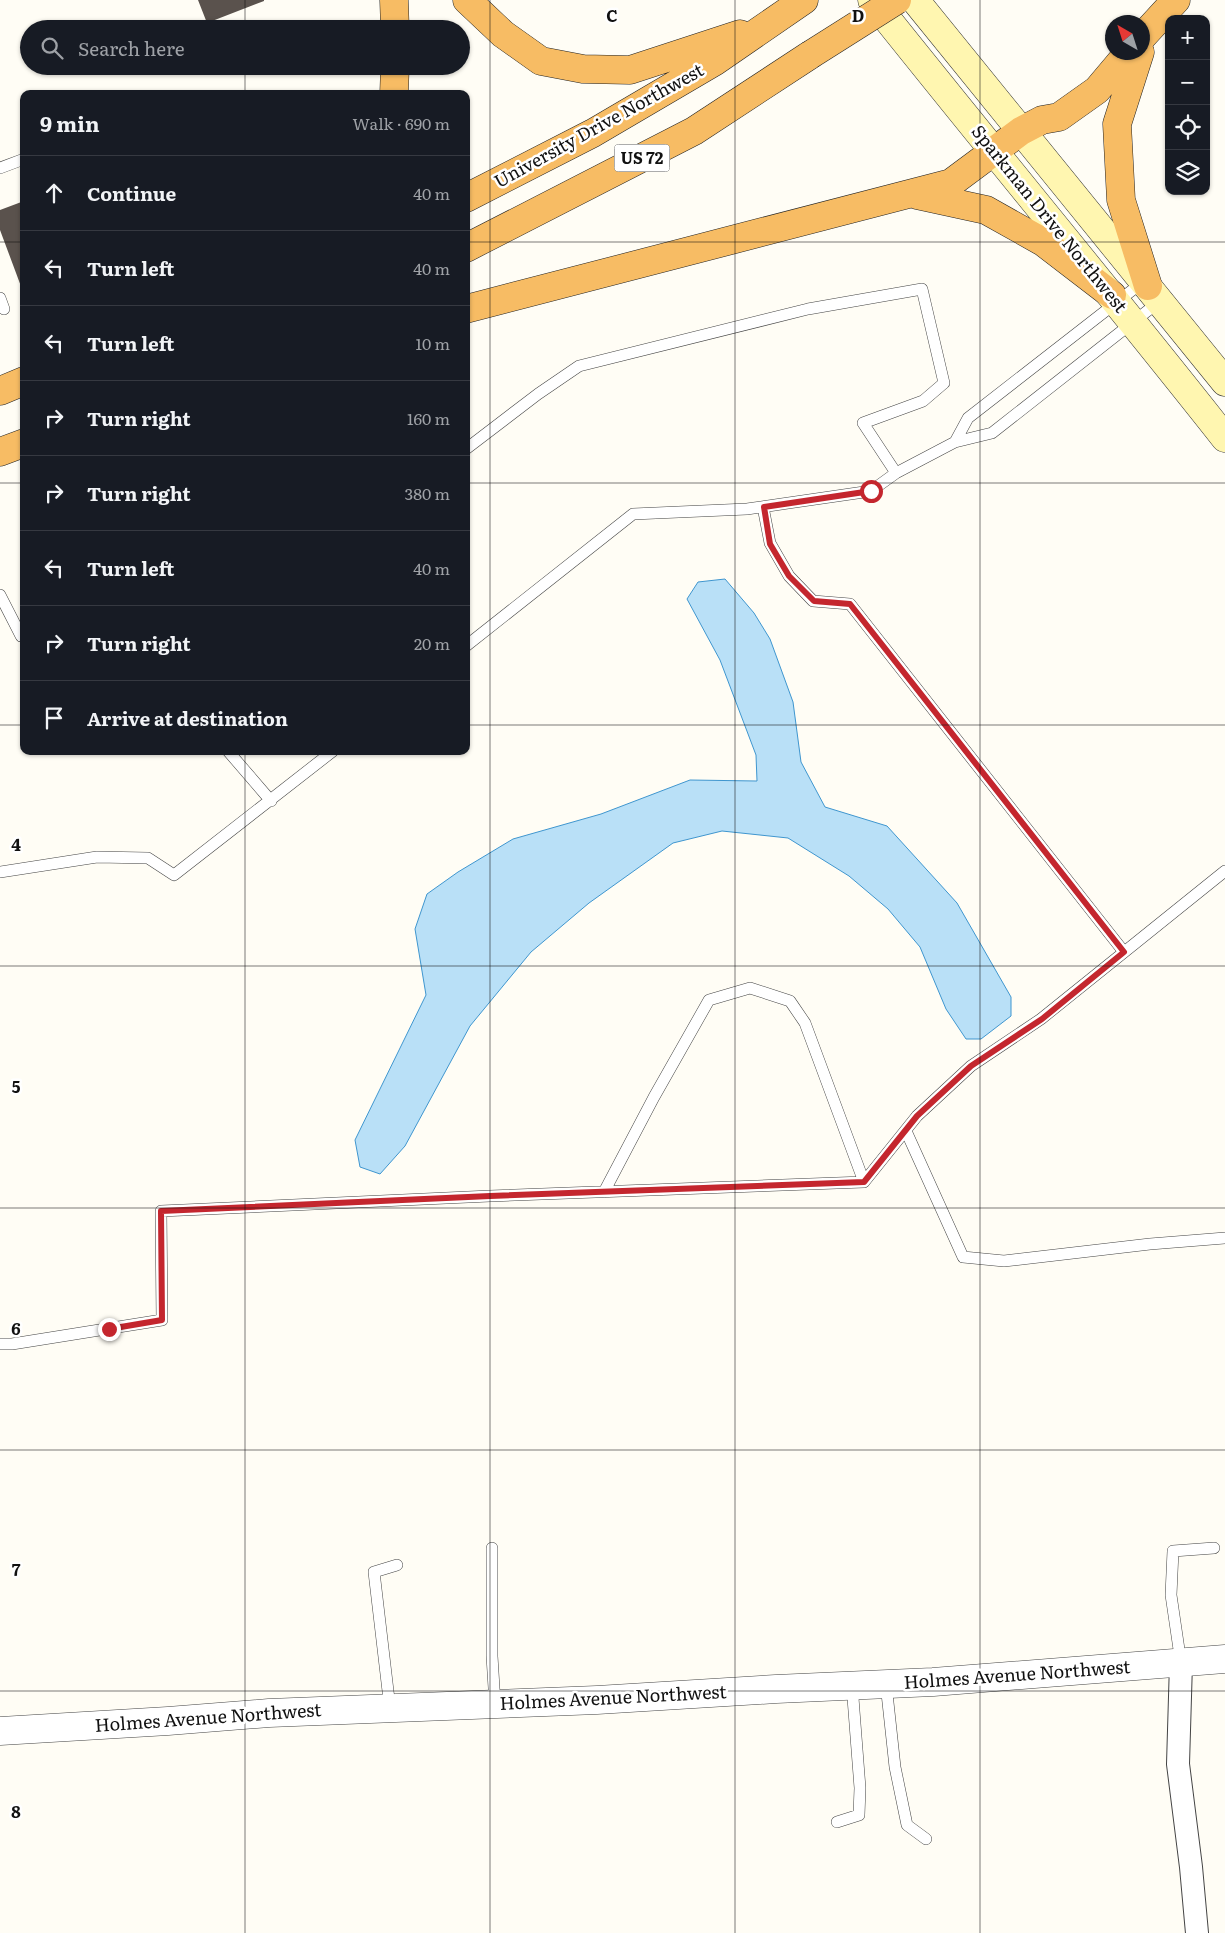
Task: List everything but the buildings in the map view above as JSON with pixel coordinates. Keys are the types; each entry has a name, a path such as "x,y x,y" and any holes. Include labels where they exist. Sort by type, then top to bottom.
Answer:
{"highway":[{"path":"394,0 395,20"},
{"path":"467,0 503,34 541,61 583,69 630,70 765,26"},
{"name":"University Drive Northwest","path":"470,196 602,128 714,62 804,0"},
{"name":"US 72","path":"470,246 694,131 898,0"},
{"path":"1150,32 1176,0"},
{"path":"470,308 951,183 1021,131 1042,120 1059,117 1096,90 1125,60"},
{"path":"1135,60 1117,124 1121,200 1151,289"},
{"path":"394,90 395,75"},
{"path":"911,194 986,210 1043,242 1121,306"},
{"path":"0,391 20,383"},
{"path":"0,452 20,444"}],"main road":[{"name":"Sparkman Drive Northwest","path":"872,0 993,152 1121,306 1225,438"},
{"name":"Sparkman Drive Northwest","path":"916,0 1225,382"}],"street":[{"name":"Holmes Avenue Northwest","path":"0,1731 269,1713 495,1704 886,1684 1225,1659"},
{"path":"1180,1663 1178,1764 1197,1933"}],"lane":[{"path":"0,168 20,160"},
{"path":"470,446 538,394 579,366 808,309 922,289 944,383 923,402 863,423 896,473"},
{"path":"955,442 968,418 1121,306 1151,289"},
{"path":"470,643 633,514 764,507 871,491 896,473 955,442 992,433 1121,306 1151,289"},
{"path":"764,507 770,544 789,576 814,601 850,604 1124,952"},
{"path":"0,595 20,634"},
{"path":"231,755 271,801"},
{"path":"0,872 97,857 148,858 174,875 328,755"},
{"path":"0,1344 12,1344 162,1320 161,1211 864,1182 917,1116 971,1066 1042,1019 1225,871"},
{"path":"604,1192 654,1097 709,1000 750,988 790,1000 805,1022 864,1182"},
{"path":"906,1131 963,1257 1004,1261 1150,1244 1225,1238"},
{"path":"492,1548 492,1656 495,1704"},
{"path":"1180,1663 1170,1595 1173,1551 1214,1548"},
{"path":"390,1708 374,1572 397,1565"},
{"path":"886,1684 895,1767 907,1825 926,1839"},
{"path":"837,1822 860,1815 860,1788 852,1685"}],"water":[{"path":"725,579 754,613 770,639 793,702 801,762 825,807 887,826 957,903 1011,997 1011,1016 981,1039 966,1039 946,1009 920,947 888,909 849,876 788,838 722,831 673,843 589,903 531,952 470,1026 405,1146 380,1174 360,1167 355,1140 426,995 415,929 427,894 458,872 513,839 601,814 690,780 757,781 756,755 720,660 687,599 698,582"}],"route":[{"path":"109,1329 162,1320 161,1211 864,1182 917,1116 971,1066 1042,1019 1124,952 850,604 814,601 789,576 770,544 764,507 871,491"}]}
